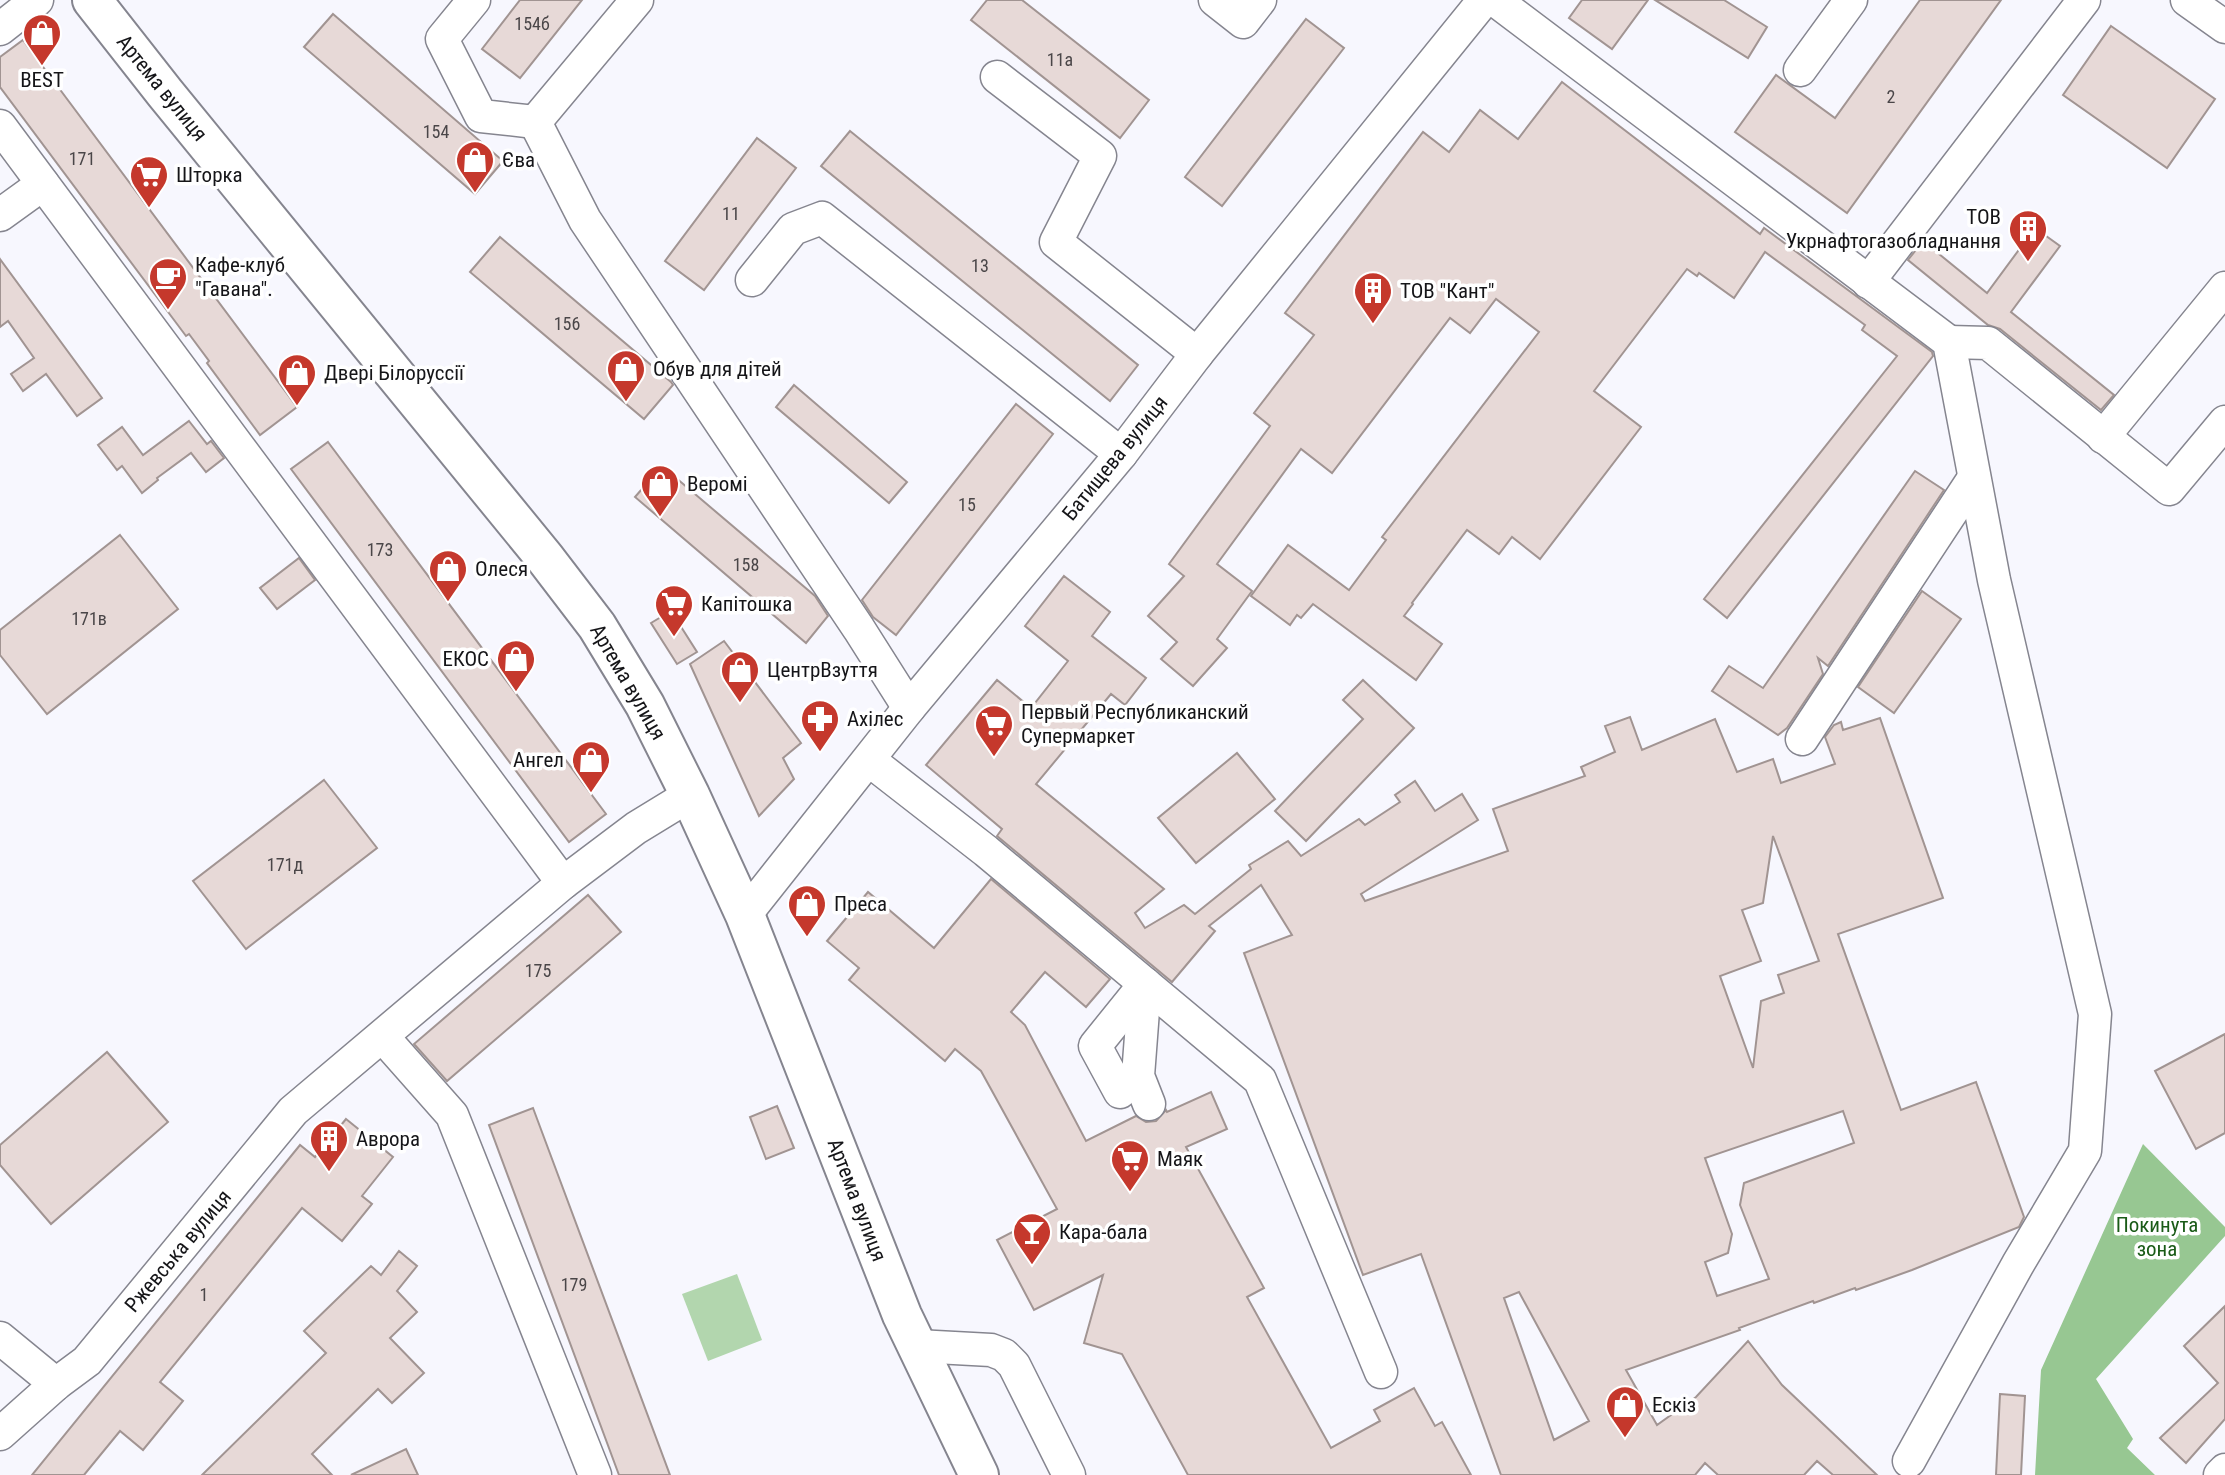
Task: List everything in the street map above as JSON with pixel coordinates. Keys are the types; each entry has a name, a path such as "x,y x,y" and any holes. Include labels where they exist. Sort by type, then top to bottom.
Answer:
{"main road":[{"name":"Артема вулиця","path":"92,0 164,93 545,558 597,626 645,705 745,915 902,1315 979,1475"}],"street":[{"path":"0,29 37,0"},
{"path":"474,0 442,38 481,116 535,122"},
{"path":"535,122 637,0"},
{"path":"1215,0 1243,22 1260,0"},
{"name":"Батищева вулиця","path":"745,915 909,708 1121,454 1197,354 1484,0"},
{"path":"1494,0 1949,342 1988,343 2169,489 2225,422"},
{"path":"1800,70 1851,0"},
{"path":"1868,282 2084,0"},
{"path":"2187,0 2225,27"},
{"path":"997,77 1100,156 1056,242 1197,354"},
{"path":"535,122 585,220 844,606 909,708"},
{"path":"0,126 563,883"},
{"path":"0,215 43,184"},
{"path":"752,280 793,229 822,218 1121,454"},
{"path":"2103,437 2225,288"},
{"path":"1909,1461 2018,1264 2085,1151 2095,1014 1994,580 1949,342"},
{"path":"1802,739 1974,478"},
{"path":"869,760 986,851 1260,1080 1381,1372"},
{"name":"Ржевська вулиця","path":"0,1434 56,1384 87,1361 293,1111 563,883 636,828 690,795"},
{"path":"1145,984 1138,1076 1135,1098 1095,1045 1145,984"},
{"path":"383,1037 452,1115 584,1472"},
{"path":"0,1338 56,1384"},
{"path":"917,1346 991,1350 1004,1355 1014,1365 1069,1475"},
{"path":"2220,1475 2225,1470"}],"green space":[{"name":"Покинута зона","path":"2143,1144 2225,1227 2225,1236 2096,1379 2133,1439 2127,1448 2155,1475 2035,1475 2041,1370"},
{"path":"737,1274 762,1340 708,1361 682,1294"}],"building":[{"path":"520,0 582,0 520,78 482,49"},
{"path":"987,0 1022,0 1149,100 1120,138 971,20"},
{"path":"1582,0 1648,0 1612,49 1569,18"},
{"path":"1655,0 1724,0 1767,27 1748,58"},
{"path":"1920,0 2001,0 1847,213 1735,132 1776,75 1835,118"},
{"path":"333,14 503,161 475,194 304,47"},
{"path":"1306,19 1344,48 1222,206 1185,177"},
{"path":"2111,26 2215,99 2167,168 2063,95"},
{"path":"23,40 297,407 260,435 189,334 186,336 0,87 0,57"},
{"name":"ТОВ \"Кант\"","path":"1562,82 1760,234 1764,228 1932,352 1933,356 1727,618 1704,599 1897,356 1862,330 1865,325 1765,252 1734,298 1699,273 1697,276 1687,269 1594,391 1641,427 1540,559 1512,537 1499,554 1467,530 1404,616 1442,644 1416,680 1313,604 1301,618 1297,615 1290,625 1251,596 1288,545 1349,590 1386,540 1382,537 1539,332 1496,299 1470,333 1450,318 1332,473 1301,449 1217,564 1252,591 1217,639 1227,648 1193,686 1161,659 1177,642 1148,616 1184,576 1169,564 1270,426 1254,413 1314,335 1285,313 1423,132 1449,152 1480,110 1518,139"},
{"path":"850,131 1138,365 1110,401 821,166"},
{"path":"757,138 796,168 704,290 665,261"},
{"path":"2035,228 2060,246 2011,312 2114,395 2101,410 2000,329 1988,325 1908,260 1923,241 1987,293"},
{"path":"500,237 671,382 673,385 644,419 470,272"},
{"path":"0,259 102,398 77,416 46,374 23,391 11,374 34,358 8,321 0,327"},
{"path":"794,385 907,482 889,503 776,407"},
{"path":"1016,404 1053,434 896,635 873,617 862,600"},
{"path":"189,421 207,444 211,441 224,458 206,472 191,453 157,478 158,480 142,493 122,466 117,470 98,445 122,427 143,455"},
{"path":"328,442 606,814 569,842 291,469"},
{"path":"662,466 815,596 828,616 806,643 635,497"},
{"path":"1915,471 1944,490 1828,666 1818,658 1823,674 1787,728 1778,735 1712,691 1729,666 1763,688"},
{"path":"120,535 178,609 47,714 0,655 0,630"},
{"path":"299,558 315,580 277,609 260,588"},
{"path":"1064,576 1110,612 1092,636 1146,678 1125,705 1111,694 1036,784 1164,889 1135,913 1145,928 1184,905 1195,914 1251,869 1249,865 1288,841 1301,856 1359,819 1365,825 1400,802 1395,795 1415,781 1435,811 1462,794 1478,820 1361,894 1365,901 1508,851 1493,809 1585,776 1581,767 1615,752 1605,726 1630,717 1642,750 1715,719 1737,772 1773,759 1781,783 1835,764 1825,737 1834,725 1841,722 1843,730 1880,718 1943,898 1838,934 1901,1110 1976,1082 2024,1217 2019,1227 1912,1270 1856,1290 1855,1288 1814,1303 1813,1301 1626,1370 1657,1425 1696,1397 1748,1341 1782,1385 1877,1475 1833,1475 1817,1461 1804,1475 1718,1475 1705,1463 1695,1475 1501,1475 1421,1254 1363,1275 1244,953 1292,935 1261,885 1209,926 1215,931 1172,982 997,836 1002,829 926,765 997,680 1031,708 1068,661 1025,626","holes":["1773,836 1819,961 1778,975 1784,993 1761,1001 1753,1068 1720,976 1761,961 1742,910 1763,903","1843,1111 1854,1143 1744,1183 1740,1205 1769,1279 1717,1296 1705,1262 1728,1253 1732,1234 1705,1158","1519,1292 1589,1421 1554,1440 1504,1298"]},
{"path":"1922,591 1961,619 1894,713 1858,687"},
{"name":"Капітошка","path":"671,611 697,652 677,664 651,623"},
{"name":"ЦентрВзуття","path":"724,641 801,743 783,758 794,779 759,816 690,664"},
{"path":"1363,680 1414,728 1306,841 1275,811 1363,719 1343,700"},
{"path":"1237,753 1275,799 1196,863 1158,818"},
{"path":"324,780 377,848 246,949 193,881"},
{"name":"Маяк","path":"991,879 1110,979 1086,1007 1045,972 1011,1012 1025,1025 1086,1141 1136,1116 1146,1122 1156,1121 1166,1110 1167,1112 1211,1092 1227,1129 1186,1147 1264,1288 1247,1297 1331,1448 1380,1421 1374,1410 1414,1388 1435,1426 1442,1422 1471,1475 1188,1475 1122,1354 1084,1343 1103,1275 1034,1310 997,1240 1057,1209 981,1071 955,1049 945,1061 849,980 859,968 827,941 868,892 934,948"},
{"path":"588,895 621,932 447,1081 414,1044"},
{"path":"2225,1034 2225,1133 2196,1149 2155,1071"},
{"path":"107,1052 168,1122 51,1224 0,1165 0,1145"},
{"path":"777,1106 794,1148 766,1159 750,1117"},
{"path":"533,1108 670,1475 619,1475 489,1125"},
{"path":"346,1119 393,1157 362,1196 372,1204 342,1241 302,1208 160,1382 183,1401 143,1450 120,1431 84,1475 32,1475 300,1145 315,1157"},
{"path":"399,1251 417,1266 397,1291 417,1312 390,1338 424,1373 392,1403 378,1389 312,1454 332,1475 202,1475 326,1353 304,1331 371,1266 381,1275"},
{"path":"2225,1306 2225,1419 2186,1463 2160,1438 2218,1383 2184,1346"},
{"path":"2000,1394 2025,1396 2021,1475 1996,1475"},
{"path":"406,1449 418,1475 351,1475"}],"place":[{"name":"BEST","path":"42,67"},
{"name":"Єва","path":"475,194"},
{"name":"Шторка","path":"149,209"},
{"name":"ТОВ Укрнафтогазобладнання","path":"2028,263"},
{"name":"Кафе-клуб \"Гавана\".","path":"168,311"},
{"name":"ТОВ \"Кант\"","path":"1373,325"},
{"name":"Обув для дітей","path":"626,403"},
{"name":"Двері Білоруссії","path":"297,407"},
{"name":"Веромі","path":"660,518"},
{"name":"Олеся","path":"448,603"},
{"name":"Капітошка","path":"674,638"},
{"name":"ЕКОС","path":"516,693"},
{"name":"ЦентрВзуття","path":"740,704"},
{"name":"Ахілес","path":"820,753"},
{"name":"Первый Республиканский Супермаркет","path":"994,758"},
{"name":"Ангел","path":"591,794"},
{"name":"Преса","path":"807,938"},
{"name":"Аврора","path":"329,1173"},
{"name":"Маяк","path":"1130,1193"},
{"name":"Кара-бала","path":"1032,1266"},
{"name":"Ескіз","path":"1625,1439"}]}
